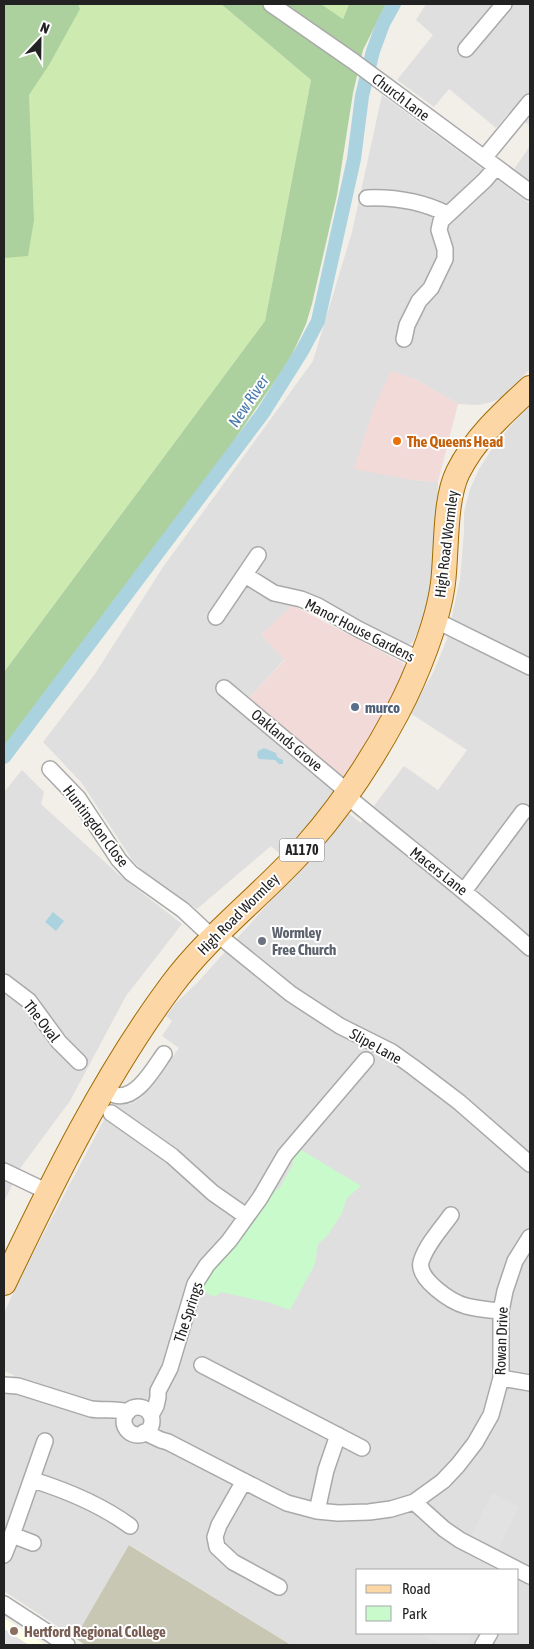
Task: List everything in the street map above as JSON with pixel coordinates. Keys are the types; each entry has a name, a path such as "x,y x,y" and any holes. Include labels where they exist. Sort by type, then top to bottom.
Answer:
{"main road":[{"name":"High Road Wormley","path":"4,1284 48,1192 104,1089 171,986 215,936 307,846 348,795 398,711 435,620 443,586 448,515 453,485 457,474 487,429 530,388"}],"street":[{"name":"Church Lane","path":"271,4 353,61 530,192"},
{"path":"466,49 504,4"},
{"path":"404,339 407,325 419,302 431,288 444,259 445,249 439,228 441,221 446,214 485,180 490,163 530,102"},
{"path":"367,198 407,200 430,206 446,214"},
{"path":"216,617 258,555"},
{"name":"Manor House Gardens","path":"246,574 274,593 300,599 318,606 420,660"},
{"path":"435,620 530,666"},
{"name":"Oaklands Grove","path":"224,688 348,795"},
{"name":"Huntingdon Close","path":"50,769 78,798 119,860 131,873 183,910 215,936"},
{"name":"Macers Lane","path":"348,795 367,815 464,891 530,948"},
{"path":"464,891 523,812"},
{"name":"Slipe Lane","path":"215,936 291,994 340,1026 392,1052 413,1067 466,1108 530,1164"},
{"name":"The Oval","path":"4,982 29,1001 58,1042 79,1062"},
{"path":"104,1089 115,1095 125,1095 134,1091 145,1080 164,1054"},
{"name":"The Springs","path":"144,1432 150,1426 140,1416 145,1400 151,1394 158,1391 170,1368 195,1284 213,1256 229,1241 260,1198 285,1155 366,1060"},
{"path":"111,1114 172,1156 213,1193 246,1216"},
{"path":"4,1171 48,1192"},
{"path":"450,1215 424,1256 421,1264 424,1275 435,1287 457,1302 482,1309 501,1311"},
{"name":"Rowan Drive","path":"140,1416 127,1431 135,1435 144,1432 168,1442 287,1502 317,1511 338,1513 391,1509 414,1502 442,1481 458,1465 476,1443 490,1415 501,1378 501,1311 505,1291 515,1261 530,1237"},
{"path":"202,1365 362,1448"},
{"path":"501,1378 530,1383"},
{"path":"4,1385 18,1386 100,1410 118,1409 140,1416 159,1425 168,1442"},
{"path":"317,1511 326,1470 338,1435"},
{"path":"4,1555 33,1480 45,1441"},
{"path":"33,1480 102,1507 130,1526"},
{"path":"244,1481 219,1525 215,1537 217,1547 233,1562 279,1587"},
{"path":"414,1502 444,1530 509,1569"},
{"path":"12,1535 33,1543"},
{"path":"4,1604 67,1645"},
{"path":"483,1645 489,1634"}],"shaded area":[{"path":"426,4 530,4 530,126 511,110 496,128 449,89 434,107 397,80 433,35 416,20"},
{"path":"382,95 530,204 530,369 503,397 479,405 458,404 413,378 412,480 438,482 435,563 429,605 413,642 410,644 400,644 324,600 306,593 261,635 285,659 239,709 331,784 334,793 305,831 281,855 271,846 197,909 145,873 133,861 81,782 43,742 95,674 163,567 313,361 352,232"},
{"path":"530,146 530,181 514,169"},
{"path":"391,371 413,378 458,404 438,482 412,480 354,469 373,410"},
{"path":"530,403 530,1645 291,1645 130,1545 75,1638 4,1591 4,1395 8,1394 14,1375 4,1371 4,1313 20,1278 114,1101 130,1104 141,1098 179,1048 162,1036 172,1021 166,1016 175,1004 198,982 303,865 347,812 361,823 404,766 438,790 467,750 410,713 433,673 447,639 460,579 464,512 470,489 479,469 493,447"},
{"path":"292,605 403,663 405,668 376,733 344,778 249,698 285,660 261,635"},
{"path":"22,770 44,792 41,804 118,874 182,924 126,996 70,1101 21,1167 4,1202 4,792"},
{"path":"492,1493 519,1507 498,1549 471,1536"},
{"path":"129,1545 291,1645 85,1645 75,1638"},
{"name":"Hertford Regional College","path":"4,1618 46,1645 4,1645"},
{"path":"4,1629 29,1645 4,1645"},
{"path":"421,1634 472,1634 466,1645 443,1645"}],"green space":[{"path":"4,4 221,4 311,80 265,321 4,672"},
{"path":"4,4 78,4 80,9 49,65 29,95 34,220 28,256 4,258"},
{"path":"221,4 321,4 343,19 349,4 386,4 363,50 353,93 337,195 312,304 306,324 288,362 224,455 4,748 4,672 265,321 311,80"},
{"path":"321,4 349,4 343,19"},
{"path":"298,1148 361,1186 347,1198 342,1213 328,1235 318,1244 315,1264 290,1310 271,1303 221,1292 215,1297 201,1290 218,1262 252,1224 274,1190 279,1189 293,1164 292,1155"}],"water":[{"path":"264,748 276,753 277,757 283,760 283,764 279,764 275,760 259,759 257,756 258,751"},
{"path":"53,912 64,921 56,931 45,922"}],"waterway":[{"name":"New River","path":"4,757 263,413 302,351 318,321 354,159 362,96 373,51 383,24 394,4"}],"place":[{"name":"The Queens Head","path":"397,441"},
{"name":"murco","path":"355,707"},
{"name":"Wormley Free Church","path":"262,941"},
{"name":"Hertford Regional College","path":"14,1631"}]}
